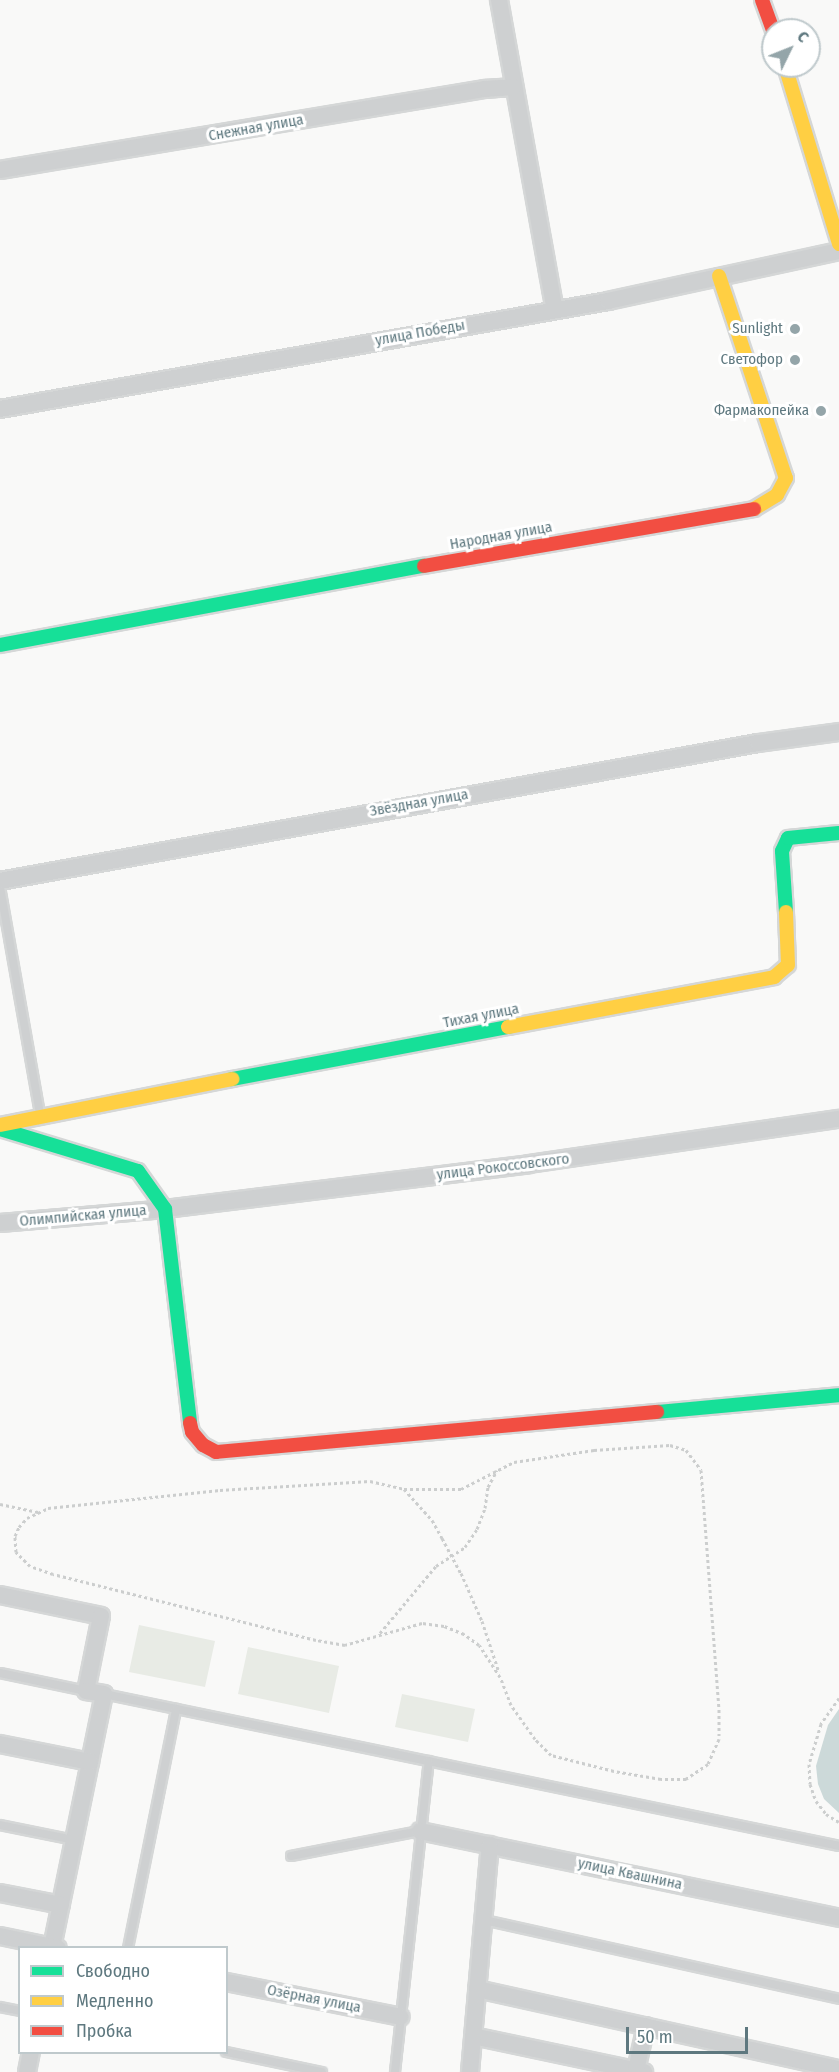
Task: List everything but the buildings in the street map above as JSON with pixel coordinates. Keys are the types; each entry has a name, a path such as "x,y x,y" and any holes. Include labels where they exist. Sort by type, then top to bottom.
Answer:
{"street":[{"path":"499,0 555,310"},
{"path":"762,0 768,18"},
{"path":"789,78 839,244"},
{"name":"Снежная улица","path":"0,170 485,89 513,87"},
{"name":"улица Победы","path":"0,409 555,310 839,251"},
{"name":"Народная улица","path":"0,645 462,559 756,509 777,495 786,478 719,276"},
{"name":"Звёздная улица","path":"0,881 758,743 839,732"},
{"name":"Тихая улица","path":"0,1127 40,1115 774,977 788,965 789,951 782,851 788,838 839,833"},
{"name":"улица Рокоссовского","path":"165,1209 529,1164 839,1119"},
{"path":"0,1127 138,1171 165,1209 190,1423 192,1432 203,1445 216,1452 839,1395"},
{"name":"Олимпийская улица","path":"0,1223 165,1209"},
{"path":"0,1595 101,1616 86,1691 104,1695 54,1944"},
{"path":"0,1744 90,1762"},
{"name":"улица Квашнина","path":"420,1831 839,1918"},
{"path":"470,2072 490,1845"},
{"path":"0,1893 61,1905"},
{"path":"0,1924 54,1944"},
{"path":"0,1936 54,1944"},
{"name":"Озёрная улица","path":"228,1982 401,2017"},
{"path":"477,1989 646,2026 798,2066 839,2069"},
{"path":"473,2036 640,2071 646,2026"},
{"path":"27,2072 31,2054"}],"lane":[{"path":"0,887 40,1115"},
{"path":"0,1673 86,1691"},
{"path":"104,1695 839,1846"},
{"path":"128,1946 176,1709"},
{"path":"395,2072 429,1761"},
{"path":"0,1825 74,1840"},
{"path":"291,1856 420,1831"},
{"path":"484,1920 839,1999"},
{"path":"0,2007 18,2011"},
{"path":"228,2052 322,2072"}],"path":[{"path":"404,1489 432,1520 461,1573 482,1621 511,1705 535,1739 551,1755 614,1771 661,1779 686,1779 708,1764 719,1739 719,1709 701,1470 686,1450 670,1445 594,1450 514,1462 460,1489 404,1489 370,1480 266,1487 48,1508 27,1518 15,1536 16,1552 30,1566 176,1606 316,1640 345,1645 422,1623 444,1626 464,1634 479,1645 500,1677"},
{"path":"379,1634 436,1566 465,1547 477,1529 485,1508 488,1487 499,1468"},
{"path":"0,1504 39,1512"},
{"path":"839,1698 820,1724 809,1764 810,1784 816,1801 826,1814 839,1822"}],"shaded area":[{"path":"139,1625 215,1641 205,1687 129,1672"},
{"path":"248,1647 339,1666 329,1713 238,1694"},
{"path":"402,1694 475,1709 468,1742 395,1727"},
{"path":"839,1709 839,1813 824,1799 818,1784 816,1766 828,1725"}],"traffic: fast":[{"path":"0,645 424,566"},
{"path":"786,912 782,851 788,838 839,833"},
{"path":"232,1079 508,1027"},
{"path":"0,1129 138,1171 165,1209 190,1423"},
{"path":"657,1412 839,1395"}],"traffic: slow":[{"path":"789,78 839,244"},
{"path":"719,276 786,478 777,495 754,509"},
{"path":"508,1027 774,977 788,965 786,912"},
{"path":"0,1125 232,1079"}],"traffic: jam":[{"path":"762,0 768,18"},
{"path":"424,566 754,509"},
{"path":"190,1423 192,1432 203,1445 216,1452 657,1412"}],"place":[{"name":"Sunlight","path":"795,329"},
{"name":"Светофор","path":"795,360"},
{"name":"Фармакопейка","path":"821,411"}]}
